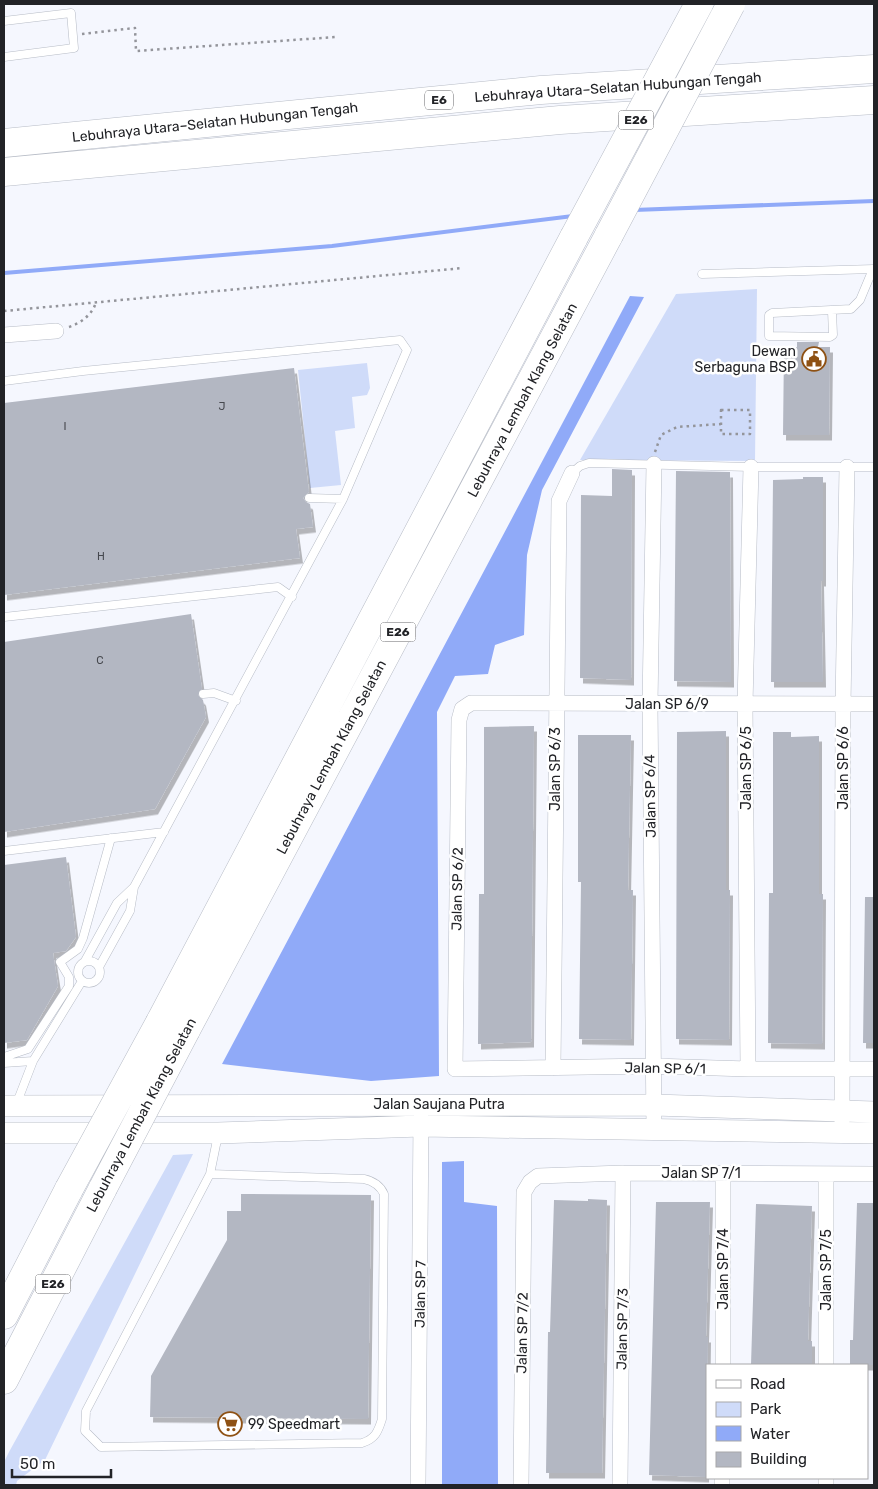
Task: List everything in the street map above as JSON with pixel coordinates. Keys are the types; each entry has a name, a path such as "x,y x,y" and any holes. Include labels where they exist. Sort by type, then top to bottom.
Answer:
{"highway":[{"name":"Lebuhraya Lembah Klang Selatan","path":"4,1315 574,236 699,4"},
{"name":"Lebuhraya Lembah Klang Selatan","path":"4,1380 186,1030 610,235 731,4"},
{"name":"Lebuhraya Utara–Selatan Hubungan Tengah","path":"4,143 541,90 874,69"},
{"name":"Lebuhraya Utara–Selatan Hubungan Tengah","path":"4,172 560,120 874,100"}],"main road":[{"name":"Jalan Saujana Putra","path":"10,1105 654,1105 842,1122 874,1133"},
{"name":"Jalan Saujana Putra","path":"4,1133 218,1133 421,1126 654,1128 842,1122 874,1112"}],"street":[{"path":"4,335 56,331"},
{"name":"Jalan SP 6/4","path":"654,464 650,704 654,1128"},
{"name":"Jalan SP 6/5","path":"748,1069 745,704 751,467"},
{"name":"Jalan SP 6/6","path":"842,1122 843,705 847,467"},
{"name":"Jalan SP 6/3","path":"553,1068 559,502 564,486 572,472"},
{"name":"Jalan SP 6/9","path":"462,709 471,703 874,704"},
{"name":"Jalan SP 6/2","path":"455,1070 459,720 462,709"},
{"name":"Jalan SP 6/1","path":"455,1070 653,1066 748,1069 874,1069"},
{"name":"Jalan SP 7","path":"418,1485 421,1104"},
{"name":"Jalan SP 7/1","path":"530,1182 538,1176 623,1173 874,1174"},
{"name":"Jalan SP 7/3","path":"620,1485 623,1173"},
{"name":"Jalan SP 7/4","path":"723,1173 723,1364"},
{"name":"Jalan SP 7/5","path":"826,1174 826,1364"},
{"name":"Jalan SP 7/2","path":"521,1485 524,1192 530,1182"}],"lane":[{"path":"4,21 71,13 74,48 4,57"},
{"path":"702,274 874,270 856,305 846,310 772,313 769,316 769,336 830,337 832,335 832,311"},
{"path":"4,381 82,371 400,340 407,350 343,499 134,888 130,911 99,966 100,974 96,981 89,984 82,981 78,975 78,968 86,961 117,904 134,888"},
{"path":"572,472 580,466 589,463 751,467 874,467"},
{"path":"309,498 343,499"},
{"path":"4,617 278,587 292,597"},
{"path":"203,694 214,693 236,701"},
{"path":"4,852 164,832"},
{"path":"4,1057 23,1053 28,1049 69,986 69,977 60,962 78,949 83,938 111,838"},
{"path":"86,961 93,961 99,966"},
{"path":"10,1105 33,1061 82,981"},
{"path":"4,1063 33,1061"},
{"path":"210,1174 364,1178 381,1188 384,1194 382,1420 378,1432 371,1440 362,1443 101,1447 85,1431 86,1411 210,1174 218,1133"}],"path":[{"path":"73,35 135,28 136,50 336,37"},
{"path":"4,311 463,268"},
{"path":"56,331 72,327 87,317 94,309 96,302"},
{"path":"721,410 750,410 750,434 721,434 721,424 721,410"},
{"path":"654,464 656,446 661,434 677,427 721,424"}],"green space":[{"path":"757,289 755,461 580,460 676,294"},
{"path":"367,363 370,388 367,395 352,397 355,428 335,431 341,485 310,488 298,370"},
{"path":"193,1154 45,1460 17,1481 16,1485 4,1485 4,1462 9,1452 173,1155"}],"water":[{"path":"630,296 644,297 542,490 527,555 524,635 495,645 488,674 455,676 437,712 439,1076 371,1081 222,1064"},
{"path":"464,1161 464,1202 497,1206 498,1485 442,1485 442,1162"}],"building":[{"path":"797,342 819,342 818,347 830,347 829,435 783,435 784,347 797,347"},
{"path":"294,368 309,492 303,498 310,504 313,527 296,529 300,558 4,595 4,403"},
{"path":"612,469 632,470 631,680 580,678 581,495 612,496"},
{"path":"676,471 730,472 731,682 674,681"},
{"path":"803,477 823,477 823,581 821,581 823,682 771,682 773,480 803,479"},
{"path":"191,614 202,689 198,695 203,700 206,717 155,809 4,832 4,642"},
{"path":"534,726 531,1042 478,1044 479,894 484,894 484,727"},
{"path":"726,731 726,890 730,890 729,1040 676,1039 677,732"},
{"path":"773,732 791,732 791,737 819,736 819,894 823,894 822,1044 768,1043 769,893 773,893"},
{"path":"578,735 631,735 628,890 633,890 631,1040 579,1039 581,882 578,882"},
{"path":"66,857 76,937 66,951 53,953 58,986 27,1040 4,1043 4,865"},
{"path":"865,897 874,897 874,1043 863,1043"},
{"path":"241,1194 371,1195 368,1419 150,1417 151,1376 227,1240 227,1211 241,1211"},
{"path":"588,1199 607,1200 602,1473 546,1473 548,1332 550,1332 554,1200 588,1201"},
{"path":"656,1202 710,1202 706,1337 708,1337 708,1364 706,1364 706,1477 649,1475"},
{"path":"857,1203 874,1203 873,1365 850,1364 850,1340 853,1340"},
{"path":"756,1204 812,1206 808,1341 812,1341 812,1364 751,1364"}],"waterway":[{"path":"634,210 874,201"},
{"path":"4,273 332,246 573,216"}],"place":[{"name":"Dewan Serbaguna BSP","path":"814,359"},
{"name":"99 Speedmart","path":"230,1424"}]}
